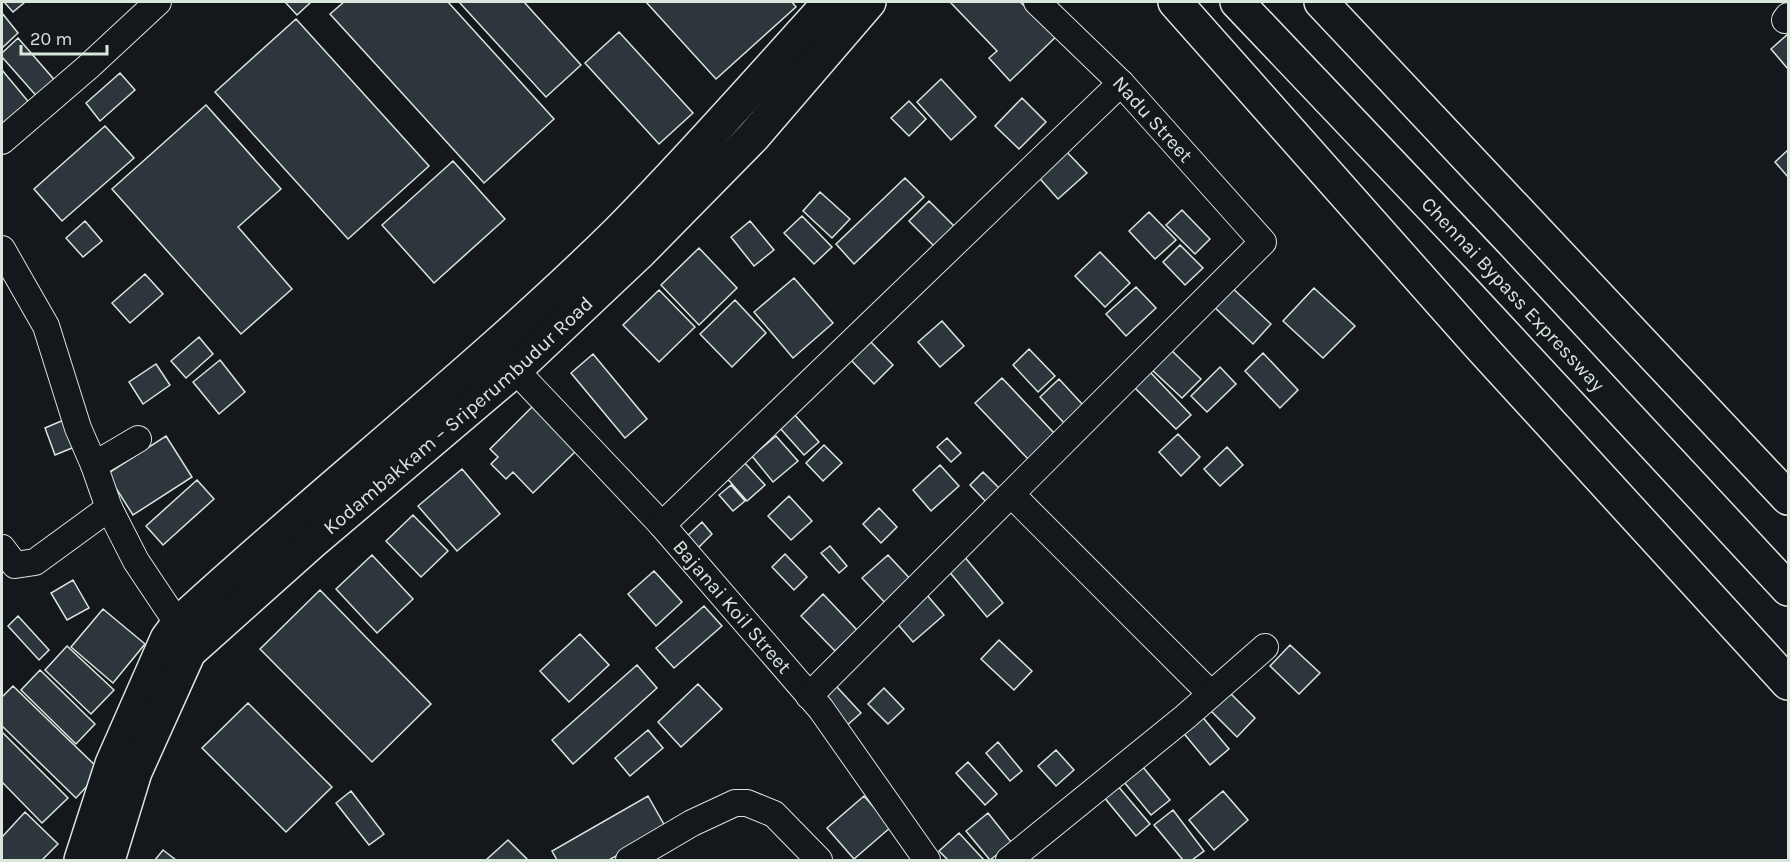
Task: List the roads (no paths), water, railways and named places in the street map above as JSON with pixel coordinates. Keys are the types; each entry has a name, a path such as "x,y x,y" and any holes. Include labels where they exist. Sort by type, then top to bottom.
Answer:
{"main road":[{"name":"Kodambakkam – Sriperumbudur Road","path":"108,861 135,772 189,652 311,543 505,359 618,232 830,2"},
{"name":"Kodambakkam – Sriperumbudur Road","path":"81,861 112,764 167,639 178,624 640,252 753,137 869,2"},
{"path":"1175,2 1480,346 1788,683"},
{"name":"Chennai Bypass Expressway","path":"1237,2 1485,263 1788,589"},
{"path":"1321,2 1788,498"}],"street":[{"path":"2,141 88,67 158,2"},
{"name":"Nadu Street","path":"1012,495 1263,242 1121,83 1037,2"},
{"path":"662,525 1121,83"},
{"path":"2,249 46,326 78,428 109,508 136,561 178,624"},
{"name":"Bajanai Koil Street","path":"505,359 662,525 809,696 856,758 927,861"},
{"path":"94,465 138,438"},
{"path":"809,696 1012,495 1211,694"},
{"path":"6,564 35,562 109,508"},
{"path":"1009,861 1265,647"},
{"path":"629,861 692,823 735,803 747,803 774,814 819,861"}]}
